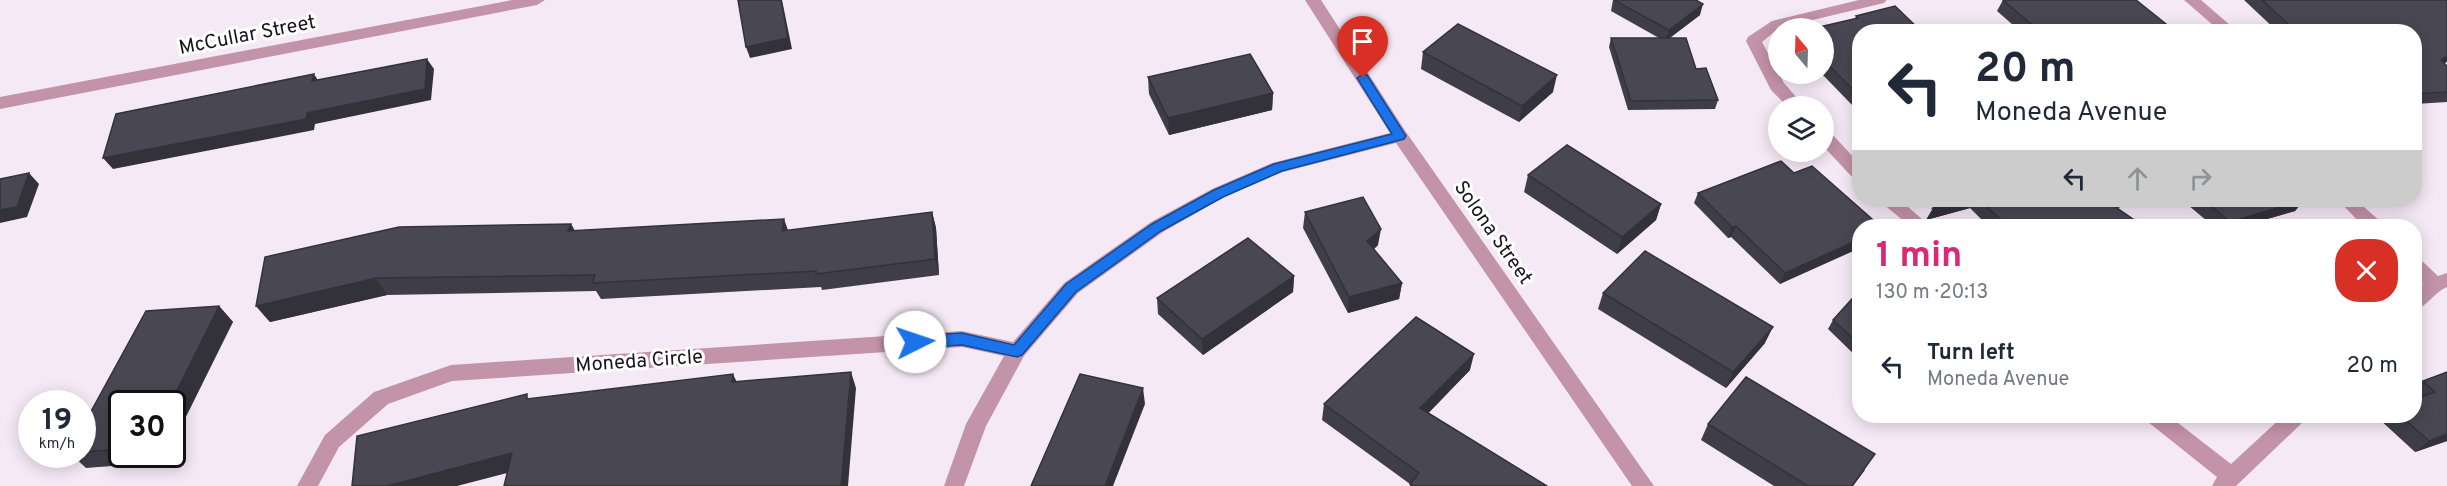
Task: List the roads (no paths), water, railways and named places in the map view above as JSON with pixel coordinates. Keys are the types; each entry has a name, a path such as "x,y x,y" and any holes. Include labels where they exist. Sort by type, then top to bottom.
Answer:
{"street":[{"name":"McCullar Street","path":"0,103 537,0"},
{"name":"Solona Street","path":"1313,0 1400,136 1644,486"},
{"path":"1786,96 1777,86 1754,41 1777,24 1880,0"},
{"path":"2192,0 2221,24"},
{"path":"954,486 976,424 1017,351 1071,288 1156,228 1218,193 1278,167 1400,136"},
{"path":"1834,147 1852,166"},
{"path":"1898,207 1912,219"},
{"path":"2354,207 2366,219"},
{"path":"2422,270 2441,282 2422,297"},
{"name":"Moneda Circle","path":"307,486 332,441 381,398 451,373 962,339 1017,351"},
{"path":"2163,423 2227,481 2289,423"}]}
